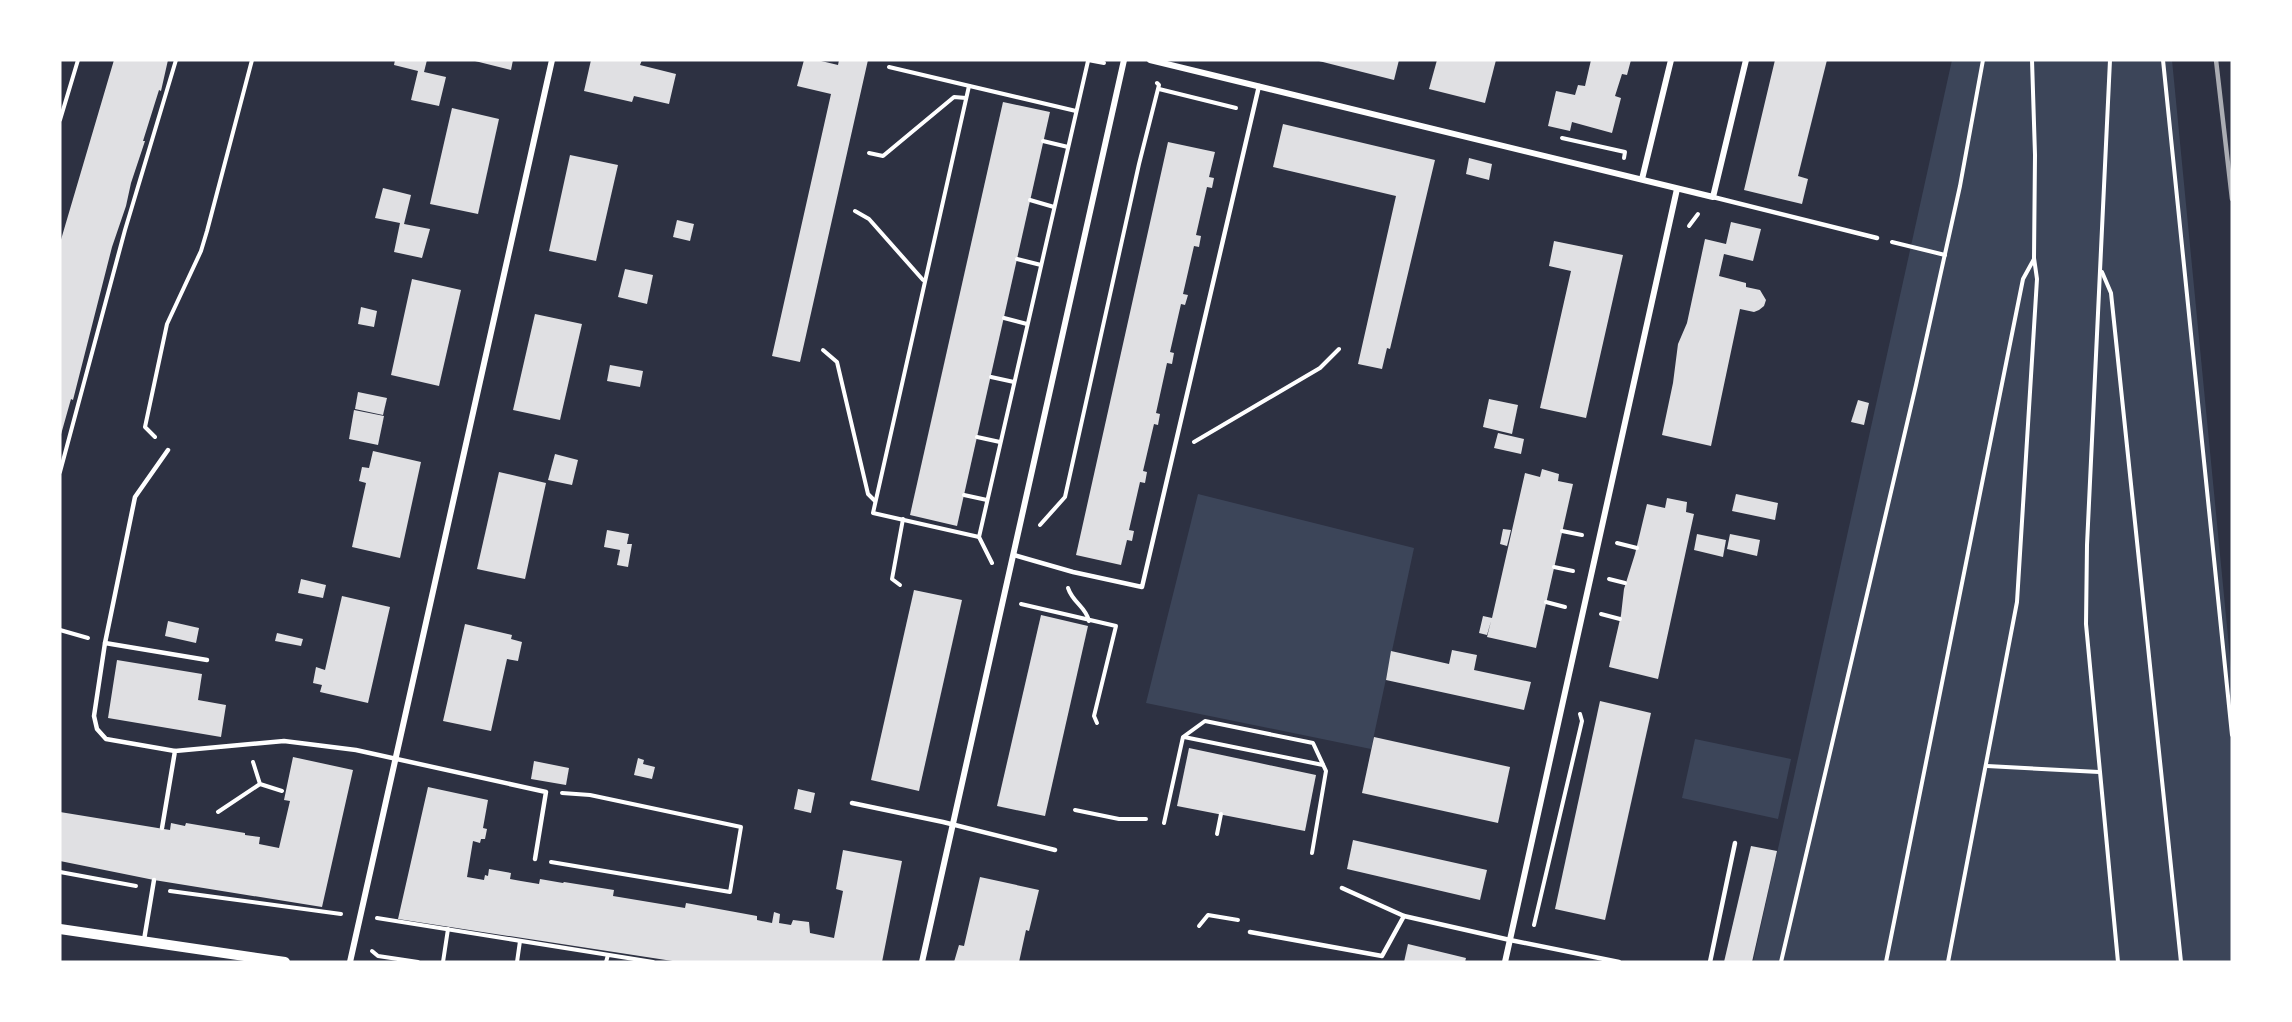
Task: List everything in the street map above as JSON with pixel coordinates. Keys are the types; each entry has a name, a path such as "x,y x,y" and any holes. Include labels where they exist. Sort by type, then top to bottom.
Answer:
{"street":[{"path":"350,962 552,60"},
{"path":"922,962 1124,60"},
{"path":"1150,60 1713,197 1746,60"},
{"path":"1642,179 1671,60"},
{"path":"1505,962 1677,189"},
{"path":"60,929 285,962"}],"lane":[{"path":"1014,555 1142,587 1259,86"},
{"path":"1713,197 1877,238"},
{"path":"168,450 135,496 105,643 94,716 97,729 106,739 174,751 284,741 356,750 546,792 535,860"},
{"path":"105,643 207,660"},
{"path":"162,828 174,751"},
{"path":"852,803 1055,850"},
{"path":"1710,962 1735,843"},
{"path":"144,940 154,879"},
{"path":"1342,888 1404,916 1619,962"},
{"path":"1250,932 1382,956 1404,916"}],"path":[{"path":"60,120 78,60"},
{"path":"60,472 125,230 176,60"},
{"path":"168,450 145,427 167,324 201,251 252,60"},
{"path":"994,568 979,537 1088,60 1103,63"},
{"path":"1781,962 1945,255 1973,125 1983,60"},
{"path":"1948,962 2017,602 2037,279 2034,258 2035,155 2032,60"},
{"path":"2110,60 2086,544 2086,624 2118,962"},
{"path":"2163,60 2232,735"},
{"path":"889,67 1076,111"},
{"path":"1027,560 1034,531 1065,497 1139,164 1159,86 1154,79"},
{"path":"969,86 873,513 979,537"},
{"path":"1158,88 1238,109"},
{"path":"869,153 883,156 954,97 966,98"},
{"path":"1043,141 1068,147"},
{"path":"1030,200 1054,207"},
{"path":"855,211 869,219 924,281"},
{"path":"1877,238 1945,255"},
{"path":"1886,962 2023,279 2034,258"},
{"path":"1017,259 1041,265"},
{"path":"2101,268 2111,293 2181,962"},
{"path":"1004,318 1027,324"},
{"path":"1174,453 1320,368 1339,349"},
{"path":"823,350 837,362 868,494 876,501"},
{"path":"991,377 1014,382"},
{"path":"977,436 1000,442"},
{"path":"964,495 987,500"},
{"path":"900,585 892,579 903,519"},
{"path":"1562,531 1588,537"},
{"path":"1613,542 1636,548"},
{"path":"1554,567 1580,573"},
{"path":"1069,570 1066,580 1070,594 1074,601 1087,611 1089,621"},
{"path":"1605,578 1625,583"},
{"path":"1018,597 1017,604 1116,626 1094,716 1097,723"},
{"path":"1546,602 1572,608"},
{"path":"1597,614 1620,619"},
{"path":"60,630 105,643"},
{"path":"1164,823 1183,737 1205,721 1302,740 1313,743 1326,771 1312,853"},
{"path":"1183,737 1324,766"},
{"path":"248,744 260,783"},
{"path":"1987,766 2099,772"},
{"path":"260,783 282,790"},
{"path":"218,812 260,783"},
{"path":"535,860 730,891 741,827 590,795 546,792"},
{"path":"1075,810 1119,819 1146,819"},
{"path":"1217,834 1221,814"},
{"path":"60,873 345,915"},
{"path":"1198,926 1208,915 1244,921 1250,932"},
{"path":"374,928 373,918 653,962"},
{"path":"442,962 448,929"},
{"path":"517,962 520,941"},
{"path":"371,949 378,956 417,962"},
{"path":"606,962 608,955"}],"shaded area":[{"path":"1952,60 2172,60 2232,678 2232,962 1753,962"},
{"path":"1198,494 1414,548 1371,749 1146,703"},
{"path":"1695,739 1791,759 1778,819 1682,798"}],"building":[{"path":"114,60 168,60 161,91 159,90 112,247 73,400 71,399 60,438 60,243"},
{"path":"395,60 427,60 424,72 446,77 439,106 411,100 418,71 394,65"},
{"path":"471,60 513,60 511,70"},
{"path":"591,60 642,60 640,65 676,74 669,104 634,96 632,102 584,91"},
{"path":"804,60 817,60 838,65 839,60 868,60 800,362 772,356 831,94 797,86"},
{"path":"1315,60 1399,60 1394,80"},
{"path":"1437,60 1496,60 1485,103 1429,89"},
{"path":"1591,60 1631,60 1627,75 1622,74 1615,96 1621,98 1612,133 1572,122 1570,131 1548,126 1556,91 1575,95 1578,85 1585,86"},
{"path":"1775,60 1827,60 1798,176 1808,179 1802,204 1744,190"},
{"path":"1003,102 1050,112 957,526 910,515"},
{"path":"452,108 499,119 478,214 430,204"},
{"path":"1283,124 1435,160 1390,349 1387,348 1382,369 1358,364 1396,196 1273,167"},
{"path":"1168,142 1215,152 1209,177 1214,178 1212,188 1207,187 1196,235 1201,236 1199,247 1194,246 1183,294 1188,295 1185,305 1181,304 1170,352 1174,353 1172,364 1167,363 1156,413 1160,414 1158,425 1154,424 1143,471 1147,472 1145,483 1140,482 1129,530 1134,531 1132,541 1127,540 1121,565 1076,555"},
{"path":"570,155 618,165 596,261 549,251"},
{"path":"1469,158 1492,164 1489,180 1466,174"},
{"path":"383,188 411,195 404,224 430,229 422,258 394,252 400,223 375,218"},
{"path":"677,220 694,224 690,241 673,237"},
{"path":"1731,222 1761,229 1753,261 1724,254 1719,276 1746,283 1746,287 1760,290 1766,300 1764,306 1754,312 1740,309 1711,446 1662,435 1673,383 1678,344 1687,323 1705,239 1726,244"},
{"path":"1554,241 1623,255 1586,418 1540,408 1571,271 1549,266"},
{"path":"625,269 653,275 647,304 618,297"},
{"path":"412,279 461,290 439,386 391,375"},
{"path":"361,307 377,311 374,327 358,324"},
{"path":"535,314 582,324 560,420 513,410"},
{"path":"610,365 643,371 640,387 607,381"},
{"path":"358,392 387,398 383,415 355,409"},
{"path":"1489,399 1518,405 1512,434 1483,427"},
{"path":"1858,400 1869,403 1864,425 1851,422"},
{"path":"354,410 384,416 378,445 349,439"},
{"path":"1498,433 1524,439 1521,454 1494,448"},
{"path":"373,451 421,462 400,558 352,547 366,483 359,481 362,467 369,468"},
{"path":"555,454 578,460 572,485 548,480"},
{"path":"1542,469 1559,474 1558,481 1573,484 1536,648 1487,637 1491,621 1487,635 1479,633 1483,616 1492,618 1525,473 1540,477"},
{"path":"499,472 546,483 525,579 477,569"},
{"path":"1736,494 1778,503 1775,520 1732,511"},
{"path":"1667,498 1687,502 1686,512 1694,514 1658,679 1609,667 1621,615 1624,589 1647,504 1665,508"},
{"path":"1503,529 1511,530 1507,546 1500,544"},
{"path":"607,530 629,534 627,544 632,544 628,567 617,565 620,550 604,547"},
{"path":"1697,534 1726,540 1723,557 1694,550"},
{"path":"1730,534 1760,540 1757,556 1727,549"},
{"path":"301,579 326,585 323,598 298,593"},
{"path":"914,590 962,600 919,791 871,780"},
{"path":"342,596 390,607 368,703 320,692 322,685 313,683 316,667 325,670"},
{"path":"1041,615 1088,626 1045,816 997,806"},
{"path":"168,621 199,628 196,643 165,636"},
{"path":"465,624 512,635 511,639 522,642 518,661 507,659 491,731 443,721"},
{"path":"277,633 303,639 301,646 275,641"},
{"path":"1452,650 1477,655 1474,670 1531,682 1524,710 1386,680 1391,651 1449,664"},
{"path":"117,660 202,674 198,700 226,705 221,737 108,718"},
{"path":"1600,701 1651,713 1605,920 1555,909"},
{"path":"1374,737 1510,767 1498,823 1362,793"},
{"path":"1189,748 1316,775 1305,831 1177,806"},
{"path":"293,757 353,770 322,907 154,880 60,861 60,812 170,830 171,823 185,826 186,823 260,837 259,844 279,848 290,801 284,800"},
{"path":"638,758 644,760 643,764 655,767 652,779 634,775"},
{"path":"534,761 569,768 566,785 531,779"},
{"path":"428,787 488,800 483,828 487,829 485,839 481,839 480,843 473,841 467,877 484,880 485,875 488,876 489,869 511,873 510,879 539,884 540,879 614,890 613,896 685,908 686,903 757,916 757,920 772,923 774,912 780,914 779,923 791,925 793,920 809,922 810,933 834,938 843,891 836,889 843,850 902,861 882,962 679,962 398,919"},
{"path":"798,789 815,793 811,813 794,809"},
{"path":"1353,840 1487,870 1480,900 1347,869"},
{"path":"1751,846 1777,851 1752,962 1724,962"},
{"path":"980,877 1039,890 1029,931 1026,930 1019,962 954,962 959,945 964,946"},
{"path":"1408,944 1466,958 1465,962 1404,962"}],"railway":[{"path":"2216,60 2232,199"}]}
